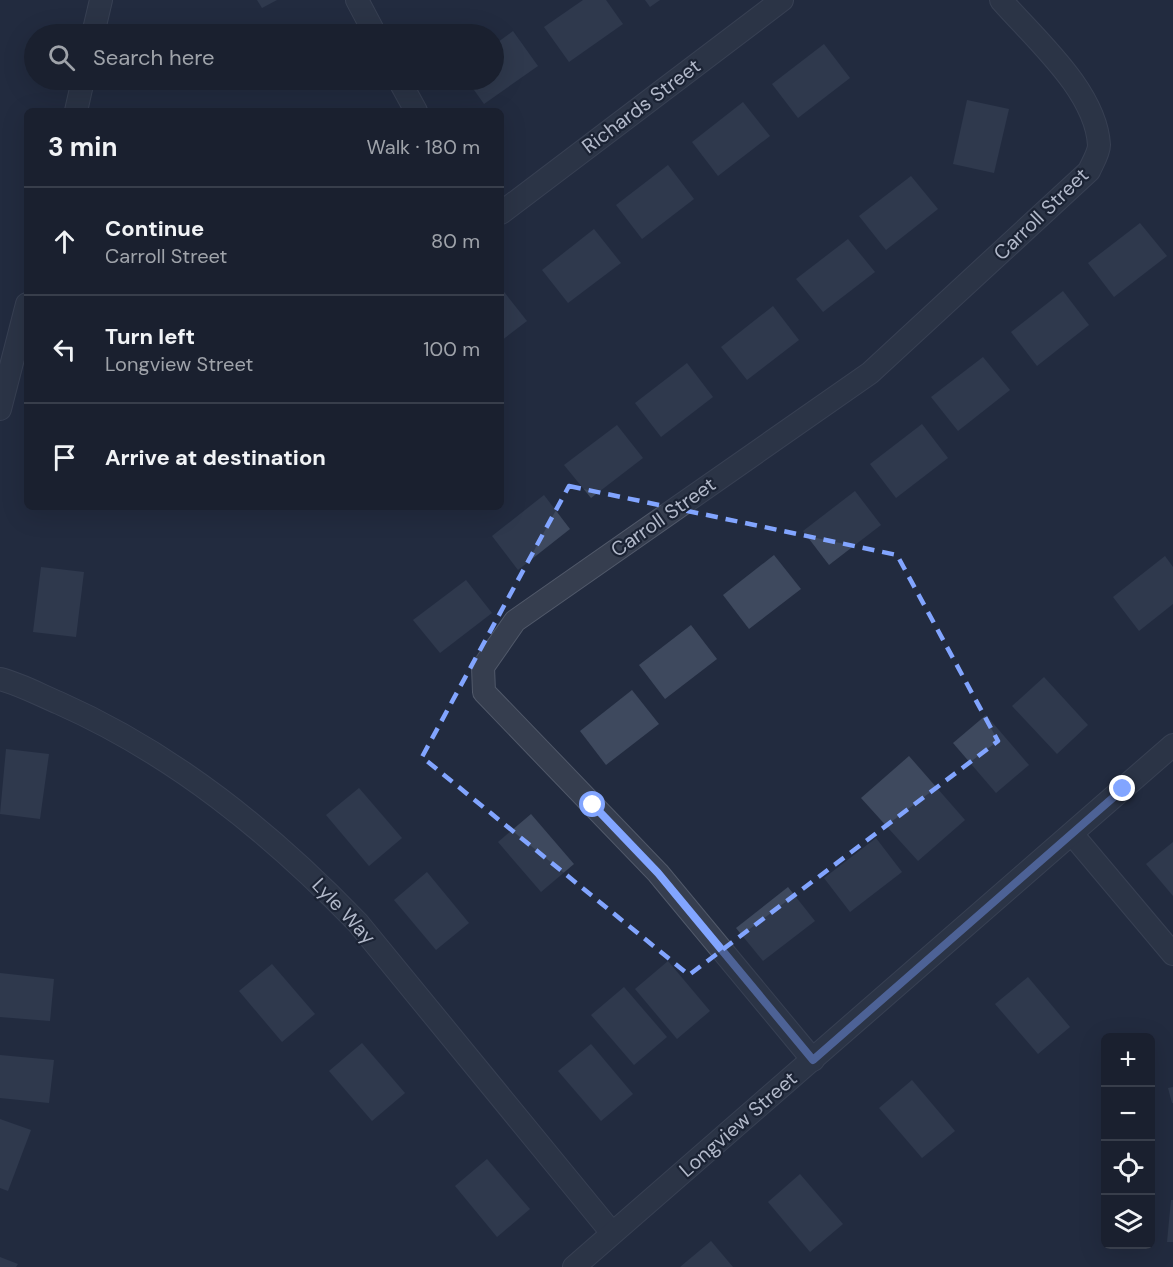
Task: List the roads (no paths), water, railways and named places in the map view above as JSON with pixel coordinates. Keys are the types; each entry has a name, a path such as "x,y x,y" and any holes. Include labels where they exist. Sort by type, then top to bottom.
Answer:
{"street":[{"path":"95,24 101,0"},
{"path":"357,0 370,24"},
{"name":"Richards Street","path":"504,211 782,0"},
{"name":"Carroll Street","path":"813,1060 658,873 484,692 483,668 514,621 870,373 1089,171 1099,147 1094,117 1076,85 1001,0"},
{"path":"77,108 81,90"},
{"path":"404,90 414,108"},
{"path":"0,409 24,316"},
{"name":"Lyle Way","path":"0,679 82,713 153,752 251,822 312,875 358,923 612,1233"},
{"name":"Longview Street","path":"574,1267 1173,745"},
{"path":"1072,834 1173,954"}]}
